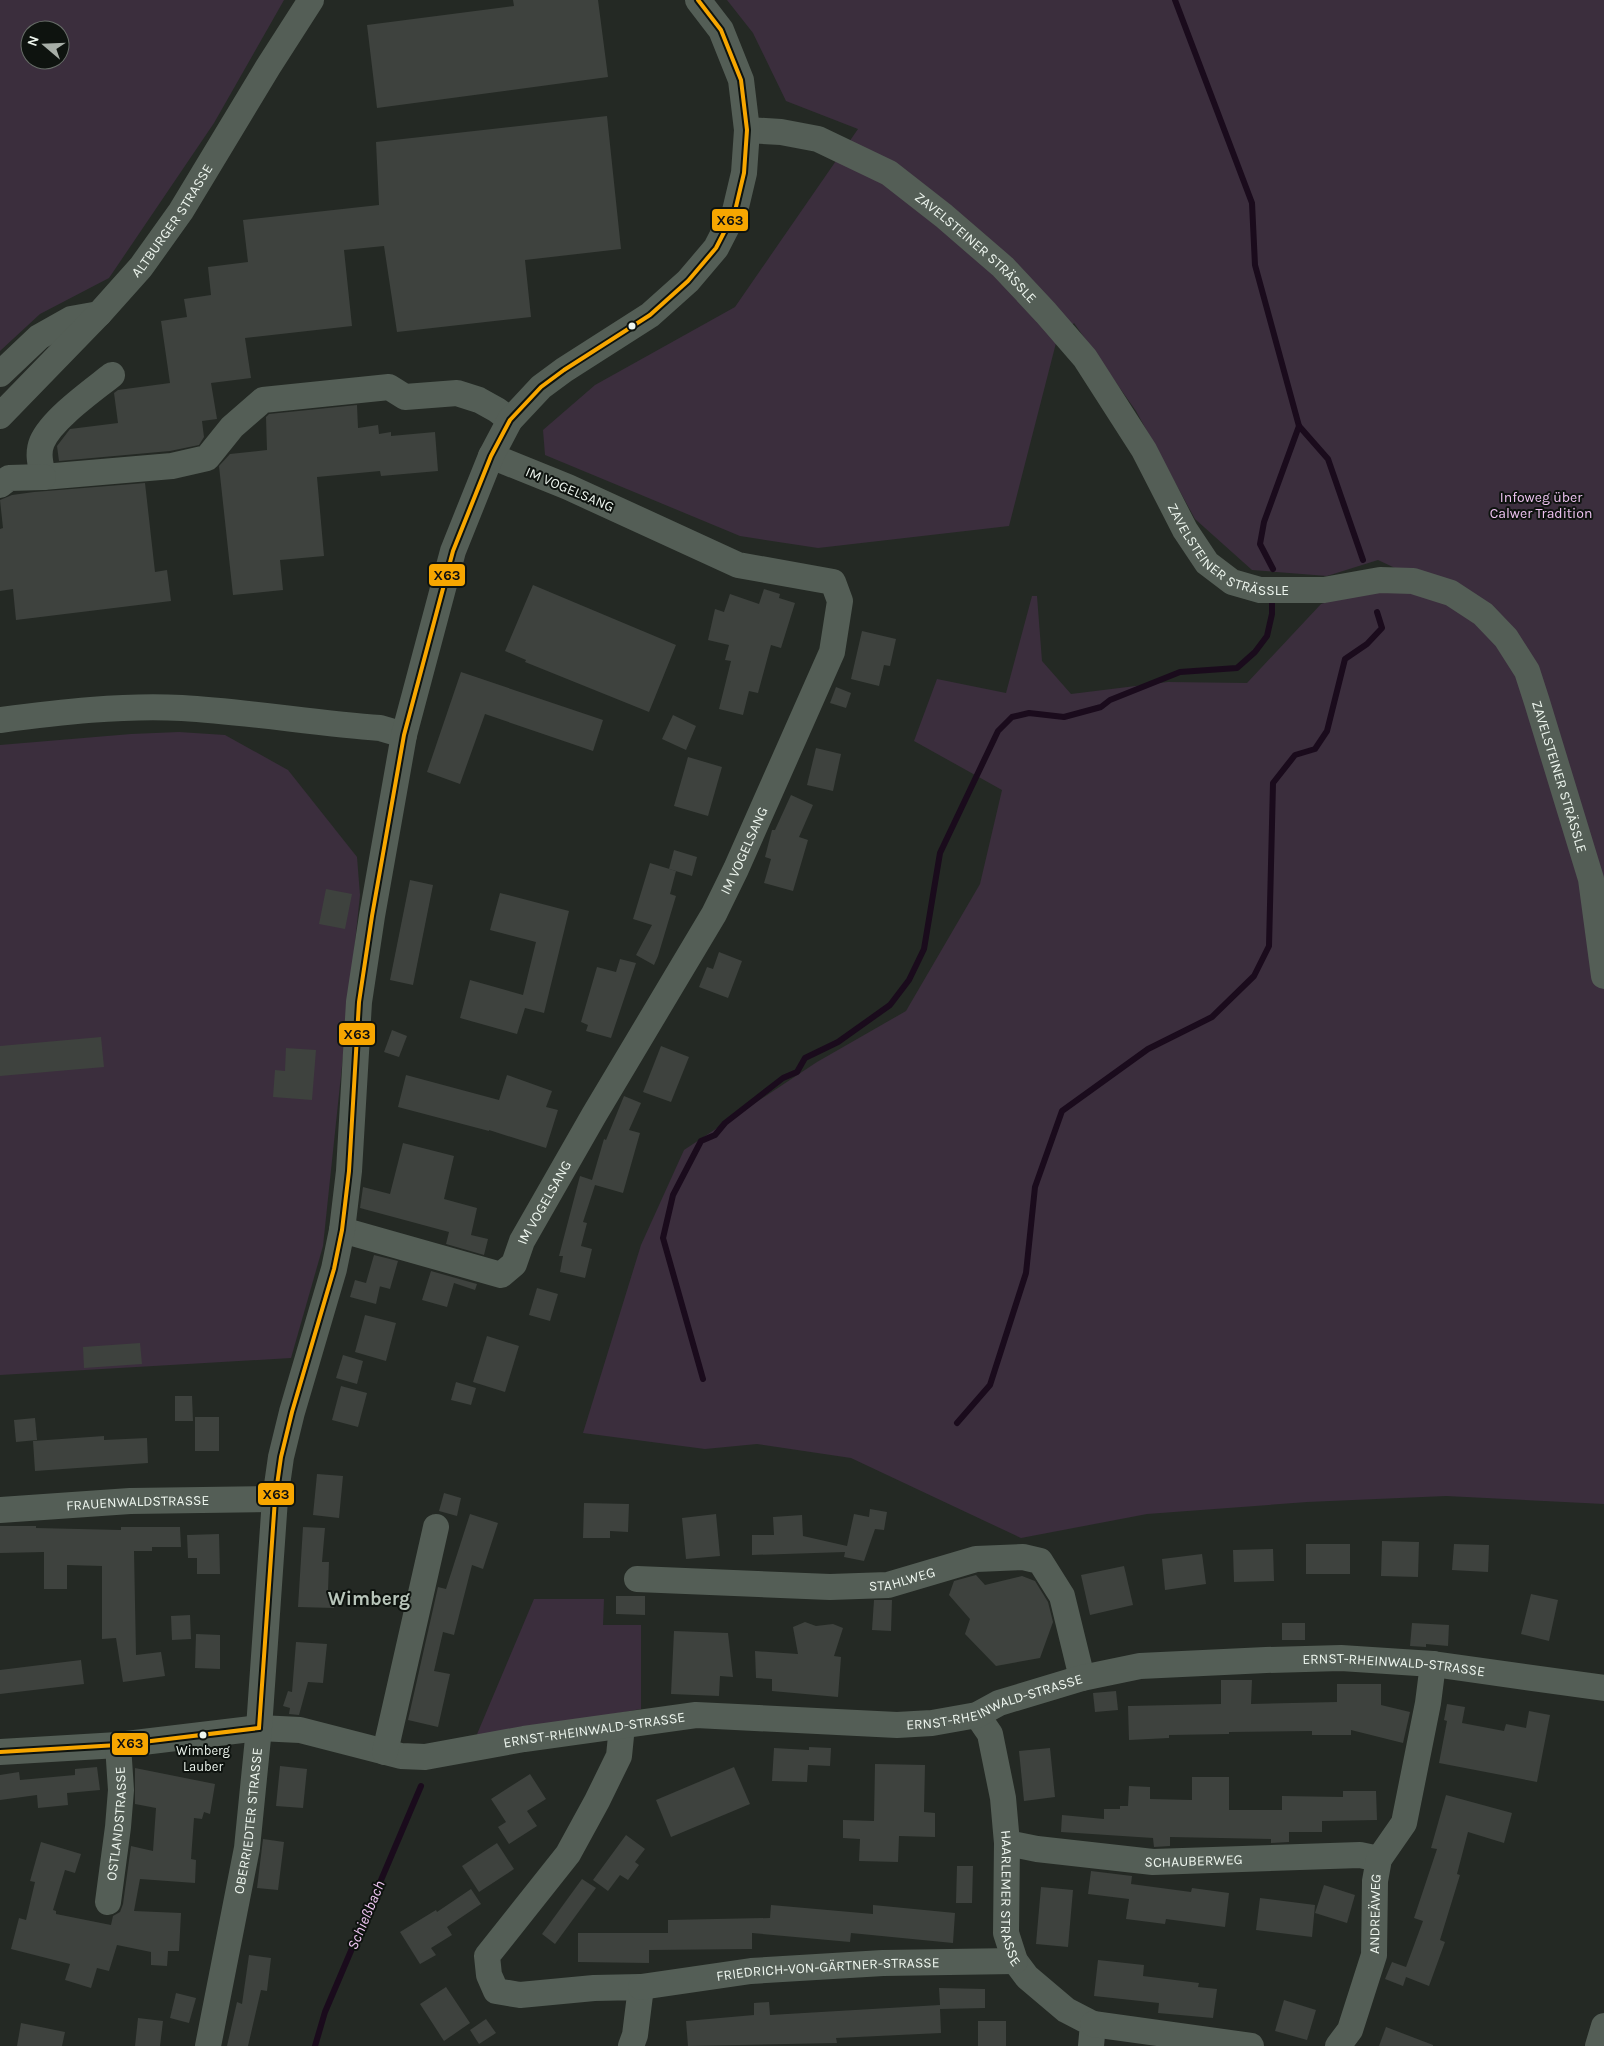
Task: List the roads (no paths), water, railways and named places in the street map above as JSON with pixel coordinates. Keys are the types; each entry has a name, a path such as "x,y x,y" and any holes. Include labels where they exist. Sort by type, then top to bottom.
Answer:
{"street":[{"name":"ALTBURGER STRASSE","path":"0,416 99,314 141,267 181,211 268,66 311,0"},
{"name":"OBERRIEDTER STRASSE","path":"208,2046 246,1848 259,1728 275,1499 286,1439 334,1269 342,1230 349,1171 359,1002 404,735 453,551 491,456 510,420 541,387 650,314 688,281 716,248 735,211 744,173 747,130 741,80 721,30 698,0"},
{"name":"ZAVELSTEINER STRÄSSLE","path":"747,130 781,132 818,139 888,173 944,216 1003,267 1085,358 1144,450 1190,538 1207,563 1232,582 1260,590 1324,590 1380,580 1413,581 1451,593 1483,614 1506,638 1527,670 1590,879 1604,976"},
{"path":"0,374 39,337 71,320 99,314"},
{"path":"43,477 39,456 42,442 54,424 112,375"},
{"path":"0,486 9,478 172,466 207,458 232,427 263,400 389,387 405,397 457,393 479,400 510,420"},
{"name":"IM VOGELSANG","path":"342,1230 500,1275 514,1264 522,1241 594,1115 714,914 832,652 840,601 833,582 738,566 568,487 491,456"},
{"path":"0,720 129,708 181,708 380,728 404,735"},
{"name":"FRAUENWALDSTRASSE","path":"0,1510 130,1501 275,1499"},
{"path":"385,1752 436,1527"},
{"name":"STAHLWEG","path":"637,1579 830,1587 888,1585 976,1559 1023,1557 1040,1561 1062,1596 1082,1678"},
{"name":"ERNST-RHEINWALD-STRASSE","path":"259,1728 300,1730 400,1756 425,1758 524,1739 696,1715 897,1725 932,1723 977,1715 999,1703 1082,1678 1140,1666 1266,1660 1341,1658 1434,1664 1604,1688"},
{"name":"ANDREÄWEG","path":"1338,2046 1350,2030 1374,1955 1375,1881 1379,1859 1404,1822 1434,1664"},
{"name":"HAARLEMER STRASSE","path":"977,1715 990,1734 1003,1798 1007,1843 1006,1933 1015,1962 1027,1976 1092,2035"},
{"name":"FRIEDRICH-VON-GÄRTNER-STRASSE","path":"622,1726 619,1756 568,1854 487,1956 489,1975 496,1991 520,1995 594,1988 641,1987 751,1971 883,1963 1015,1962"},
{"name":"OSTLANDSTRASSE","path":"0,1752 118,1745 259,1728"},
{"name":"OSTLANDSTRASSE","path":"108,1902 118,1828 120,1790 118,1745"},
{"name":"SCHAUBERWEG","path":"1007,1843 1037,1849 1153,1862 1360,1855 1379,1859"},
{"path":"631,2046 635,2035 641,1987"},
{"path":"1598,2046 1604,2026"},
{"path":"1092,2035 1251,2046"}],"waterway":[{"path":"1175,0 1252,203 1255,265 1299,426 1328,459 1363,560"},
{"path":"1273,569 1260,544 1264,522 1299,426"},
{"path":"703,1379 663,1238 673,1195 701,1141 715,1135 725,1123 783,1078 797,1072 805,1058 838,1042 890,1005 909,980 924,949 940,853 998,731 1012,717 1029,713 1064,717 1101,707 1110,700 1180,672 1237,668 1255,652 1267,636 1272,614 1272,601"},
{"path":"957,1423 990,1385 1026,1273 1035,1187 1062,1111 1148,1049 1212,1017 1254,976 1269,946 1273,783 1295,755 1315,749 1327,731 1345,659 1367,644 1382,628 1377,612"},
{"name":"Schießbach","path":"315,2046 325,2012 421,1786"}],"place":[{"name":"Wimberg Lauber","path":"203,1735"}],"district":[{"name":"Wimberg","path":"369,1598"}],"park label":[{"name":"Infoweg über Calwer Tradition","path":"1541,506"}]}
